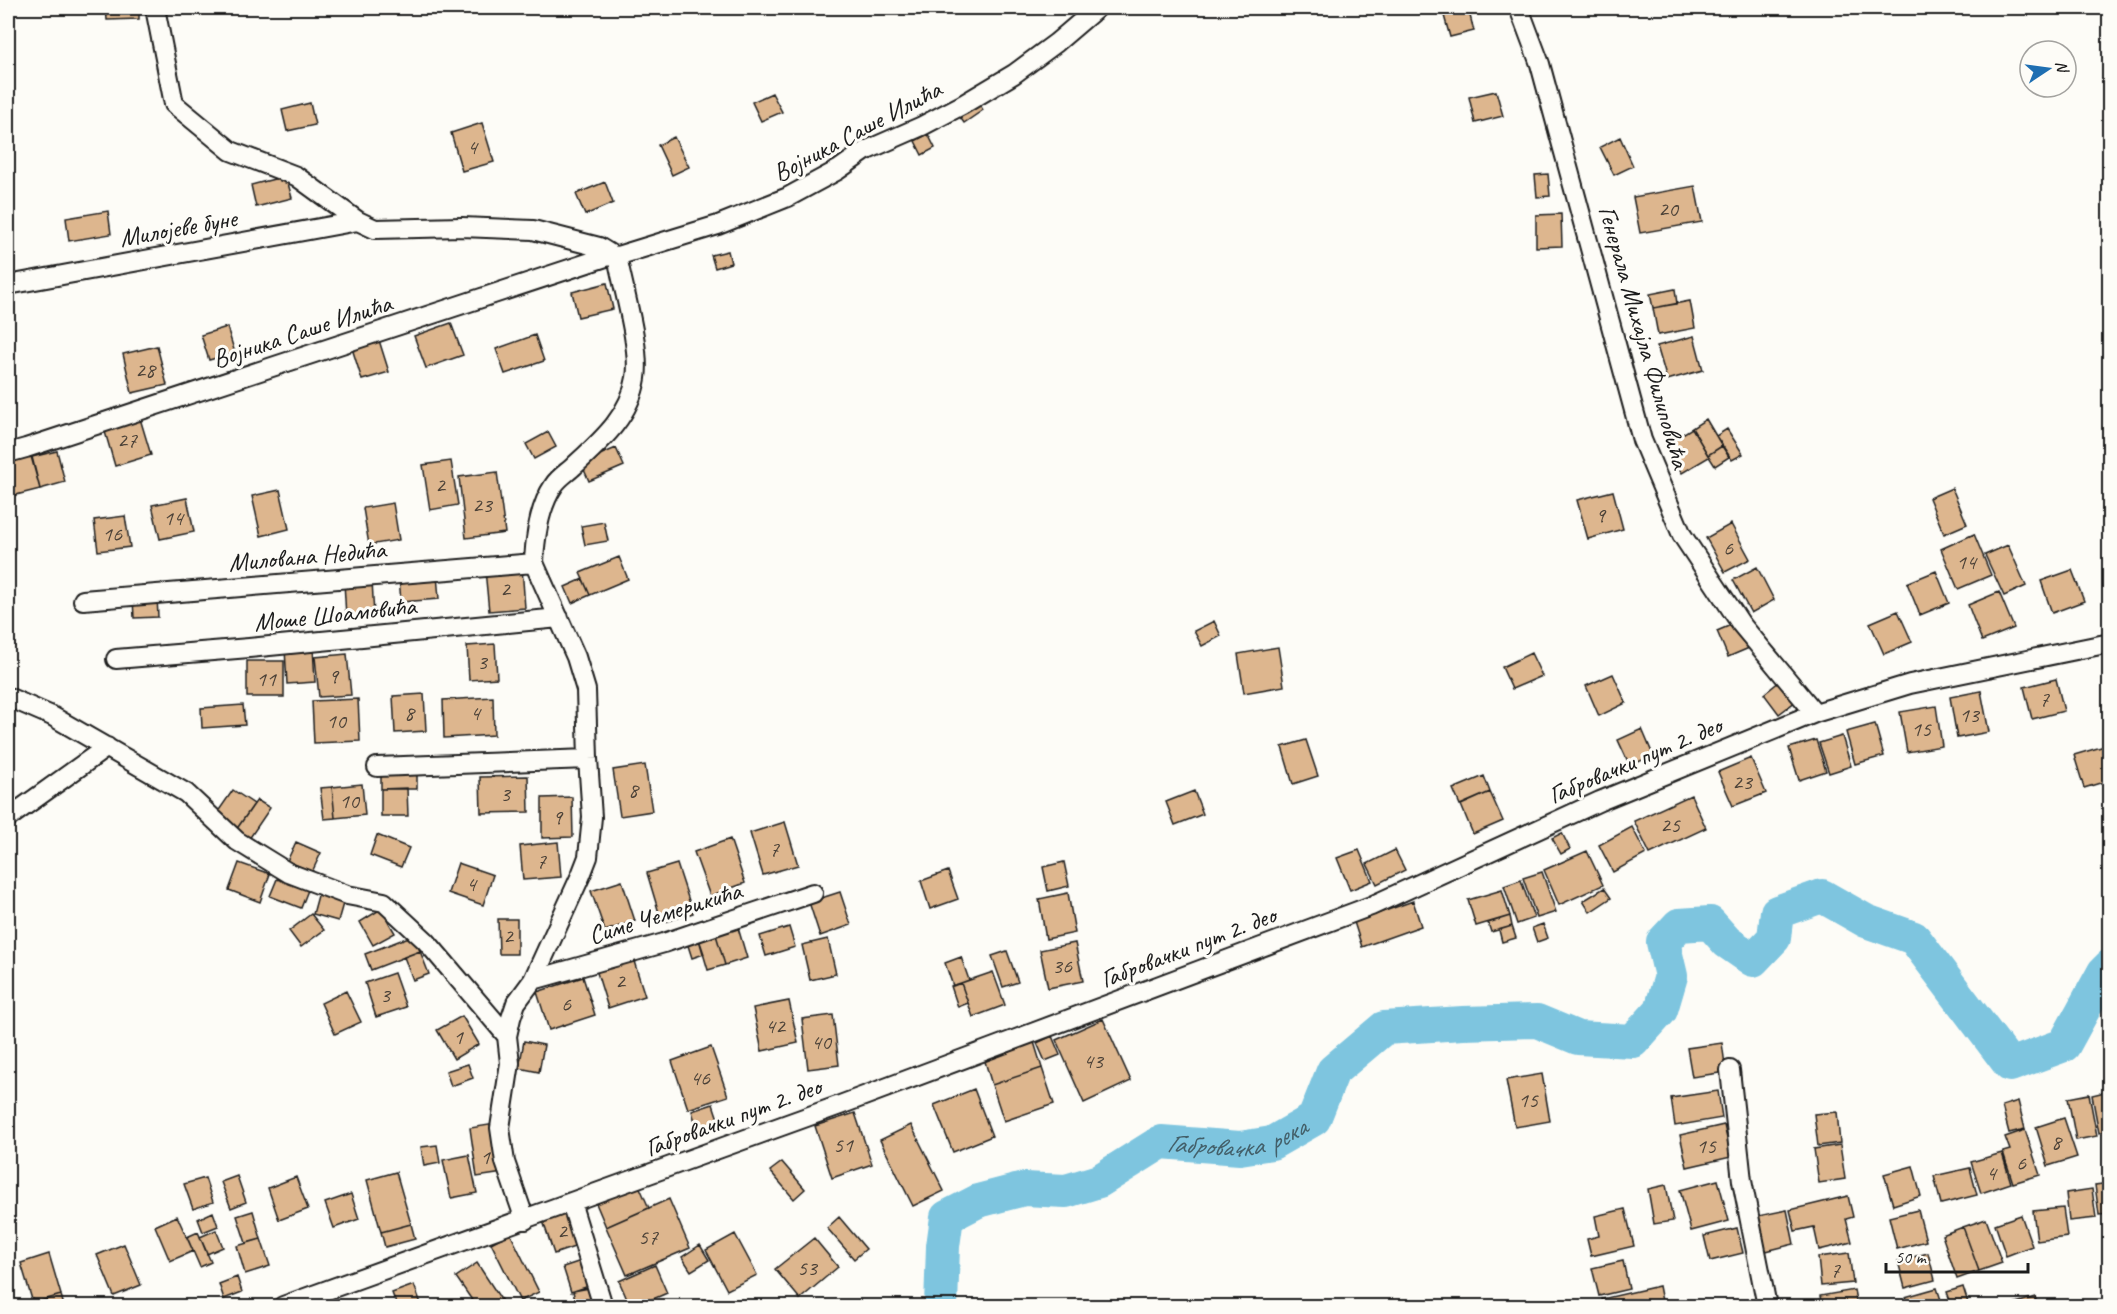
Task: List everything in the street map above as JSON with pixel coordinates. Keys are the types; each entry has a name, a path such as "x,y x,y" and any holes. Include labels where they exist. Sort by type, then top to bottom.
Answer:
{"street":[{"name":"Милојеве буне","path":"155,8 174,104 231,151 296,176 358,221 375,229 462,227 533,230 609,253"},
{"name":"Војника Саше Илића","path":"8,453 38,445 609,253 718,225 788,197 838,170 865,151 922,126 1005,79 1056,43 1098,8"},
{"name":"Генерала Михајла Филиповића","path":"1519,8 1540,64 1642,440 1682,535 1741,624 1815,713"},
{"name":"Милојеве буне","path":"8,285 358,221"},
{"path":"525,1220 506,1162 500,1128 510,1063 507,1036 516,1003 533,980 588,856 592,817 586,690 576,657 534,563 537,530 547,497 555,483 611,431 632,394 636,377 636,358 609,253"},
{"name":"Милована Недића","path":"83,600 534,563"},
{"name":"Моше Шоамовића","path":"116,659 559,618"},
{"name":"Габровачки пут 2. део","path":"283,1306 840,1105 1371,906 1600,801 1815,713 1910,684 2109,643"},
{"path":"8,697 52,716 186,794 237,841 290,873 347,895 384,902 426,941 507,1036"},
{"path":"8,818 107,747"},
{"path":"377,767 588,759"},
{"name":"Симе Чемерикића","path":"533,980 664,943 813,893"},
{"path":"1730,1070 1742,1181 1767,1306"},
{"path":"571,1202 603,1306"}],"building":[{"path":"106,8 139,8 139,19 107,20"},
{"path":"1468,8 1474,31 1450,37 1443,12"},
{"path":"1496,91 1503,116 1475,123 1469,97"},
{"path":"772,93 782,112 761,121 752,102"},
{"path":"977,100 983,110 964,123 957,113"},
{"path":"310,103 315,125 287,131 282,110"},
{"path":"482,123 494,162 462,171 451,133"},
{"path":"928,134 935,148 922,155 915,141"},
{"path":"674,137 689,167 672,175 658,145"},
{"path":"1620,137 1633,166 1614,175 1600,147"},
{"path":"1548,174 1550,196 1537,197 1535,175"},
{"path":"286,176 292,198 256,207 251,185"},
{"path":"605,182 613,203 585,215 576,194"},
{"path":"1695,186 1702,222 1640,233 1633,197"},
{"path":"108,211 111,234 69,241 66,218"},
{"path":"1561,214 1562,246 1536,247 1536,215"},
{"path":"728,251 731,263 715,268 711,255"},
{"path":"607,283 613,309 578,317 572,292"},
{"path":"1675,289 1677,304 1653,308 1650,294"},
{"path":"1690,301 1695,328 1658,335 1653,308"},
{"path":"451,323 463,355 426,368 414,336"},
{"path":"227,327 235,353 209,360 201,335"},
{"path":"535,335 544,361 505,374 496,349"},
{"path":"1694,336 1703,370 1667,380 1657,346"},
{"path":"378,337 389,372 362,380 351,345"},
{"path":"157,346 167,385 132,393 123,354"},
{"path":"139,415 151,455 115,466 103,425"},
{"path":"1706,419 1722,446 1708,455 1692,428"},
{"path":"1692,428 1709,457 1682,473 1665,445"},
{"path":"1727,429 1743,454 1732,460 1716,436"},
{"path":"548,432 556,447 534,459 526,444"},
{"path":"1722,446 1729,457 1715,466 1708,455"},
{"path":"616,448 624,466 589,481 581,463"},
{"path":"29,449 40,489 12,496 8,477 8,454"},
{"path":"57,451 65,482 40,489 32,457"},
{"path":"451,461 458,505 430,510 423,465"},
{"path":"497,472 505,533 466,538 459,477"},
{"path":"1952,488 1967,524 1944,534 1929,498"},
{"path":"280,490 289,529 261,536 252,496"},
{"path":"1613,491 1623,529 1588,539 1577,500"},
{"path":"187,498 194,532 160,539 152,505"},
{"path":"393,503 399,540 369,545 363,508"},
{"path":"125,516 130,547 98,551 94,520"},
{"path":"604,522 608,541 585,545 581,526"},
{"path":"1731,524 1750,559 1725,572 1706,538"},
{"path":"1974,534 1991,575 1958,589 1941,549"},
{"path":"2008,545 2026,586 2004,596 1985,555"},
{"path":"619,557 628,579 590,595 580,573"},
{"path":"522,567 525,608 489,611 485,570"},
{"path":"1757,567 1774,600 1751,613 1733,580"},
{"path":"2072,570 2084,601 2052,613 2041,581"},
{"path":"1936,571 1949,603 1920,615 1907,583"},
{"path":"437,575 439,599 401,602 399,577"},
{"path":"583,579 590,595 572,603 565,587"},
{"path":"372,580 374,616 346,617 344,582"},
{"path":"1999,592 2014,628 1982,641 1968,605"},
{"path":"157,597 158,617 134,618 133,598"},
{"path":"1898,611 1912,642 1884,654 1870,623"},
{"path":"1214,621 1221,636 1202,646 1194,631"},
{"path":"1738,622 1749,648 1728,657 1717,631"},
{"path":"495,644 497,678 469,680 467,646"},
{"path":"313,647 315,682 287,684 285,649"},
{"path":"1278,647 1284,686 1244,693 1238,654"},
{"path":"1531,653 1542,676 1512,689 1502,667"},
{"path":"347,654 351,695 319,697 315,657"},
{"path":"247,661 284,661 284,697 247,697"},
{"path":"1613,674 1626,703 1599,716 1586,686"},
{"path":"2056,679 2064,711 2032,719 2024,687"},
{"path":"1780,681 1796,701 1779,714 1764,694"},
{"path":"1981,691 1989,732 1957,738 1950,697"},
{"path":"424,694 426,731 395,733 393,696"},
{"path":"493,697 494,735 444,738 443,700"},
{"path":"358,699 360,741 314,743 312,701"},
{"path":"243,705 245,725 202,728 201,708"},
{"path":"1936,706 1942,746 1907,752 1900,712"},
{"path":"1875,724 1884,756 1855,764 1846,732"},
{"path":"1642,729 1653,755 1630,766 1618,740"},
{"path":"1842,736 1851,766 1829,773 1819,743"},
{"path":"1306,740 1318,776 1293,784 1282,747"},
{"path":"1816,740 1826,771 1799,780 1789,748"},
{"path":"2108,745 2110,780 2084,788 2074,755"},
{"path":"1751,758 1766,793 1733,806 1718,772"},
{"path":"645,765 652,811 620,816 613,770"},
{"path":"381,770 417,770 417,789 381,789"},
{"path":"528,776 529,812 481,813 480,777"},
{"path":"1484,776 1490,792 1460,805 1453,789"},
{"path":"362,784 365,815 335,818 332,787"},
{"path":"332,787 335,818 324,819 320,788"},
{"path":"407,788 408,816 381,816 381,789"},
{"path":"233,790 254,804 236,830 215,816"},
{"path":"1194,791 1203,814 1175,825 1166,802"},
{"path":"1490,792 1503,821 1473,834 1461,805"},
{"path":"1691,795 1706,828 1650,854 1634,821"},
{"path":"572,797 573,837 542,838 542,798"},
{"path":"257,800 270,808 249,839 236,830"},
{"path":"785,822 798,865 763,875 750,833"},
{"path":"1632,827 1646,854 1613,872 1599,845"},
{"path":"1562,833 1570,849 1561,854 1552,838"},
{"path":"377,835 409,848 401,867 370,855"},
{"path":"730,839 745,883 710,896 694,852"},
{"path":"296,842 321,853 312,872 287,861"},
{"path":"558,842 561,877 523,880 520,846"},
{"path":"1359,850 1372,881 1350,890 1337,858"},
{"path":"1395,850 1405,870 1377,884 1367,864"},
{"path":"1587,851 1603,885 1559,905 1544,870"},
{"path":"1064,862 1069,886 1048,891 1043,867"},
{"path":"239,863 270,874 260,902 229,890"},
{"path":"458,863 493,875 483,905 448,893"},
{"path":"677,864 693,913 662,923 647,873"},
{"path":"948,871 958,899 930,909 921,881"},
{"path":"1542,872 1556,912 1537,918 1523,878"},
{"path":"277,879 308,890 301,908 270,896"},
{"path":"1521,880 1534,918 1517,924 1504,886"},
{"path":"622,881 635,921 605,931 591,891"},
{"path":"1604,888 1611,898 1590,912 1583,901"},
{"path":"1502,890 1510,916 1476,926 1468,900"},
{"path":"319,892 344,900 338,921 313,914"},
{"path":"840,892 851,925 820,936 809,902"},
{"path":"1068,893 1075,933 1046,939 1039,899"},
{"path":"1413,901 1421,926 1362,947 1354,922"},
{"path":"381,909 395,933 373,945 360,922"},
{"path":"311,914 324,930 301,947 289,931"},
{"path":"1510,916 1512,926 1491,932 1488,923"},
{"path":"498,919 517,919 517,954 499,954"},
{"path":"736,921 747,958 725,965 714,928"},
{"path":"1543,924 1548,938 1537,942 1532,928"},
{"path":"1512,926 1516,938 1502,942 1499,930"},
{"path":"789,927 795,947 766,956 760,936"},
{"path":"714,928 725,965 708,970 697,933"},
{"path":"697,933 704,954 692,958 685,936"},
{"path":"414,935 420,951 371,970 365,954"},
{"path":"828,939 836,974 810,980 802,945"},
{"path":"1075,943 1083,981 1048,988 1040,950"},
{"path":"420,951 429,974 413,980 404,957"},
{"path":"1007,951 1018,982 1003,987 992,956"},
{"path":"632,955 645,996 608,1008 595,966"},
{"path":"961,957 969,980 953,986 945,963"},
{"path":"993,972 1005,1005 973,1017 961,983"},
{"path":"394,973 406,1007 376,1017 365,983"},
{"path":"583,977 595,1015 549,1030 537,992"},
{"path":"961,983 968,1003 958,1007 951,986"},
{"path":"346,991 361,1022 335,1034 321,1003"},
{"path":"2105,992 2110,992 2110,1028 2105,1028"},
{"path":"789,1001 798,1043 762,1051 753,1008"},
{"path":"833,1015 839,1065 808,1069 802,1019"},
{"path":"462,1016 479,1044 454,1059 437,1030"},
{"path":"1103,1019 1131,1081 1084,1103 1056,1040"},
{"path":"2110,1031 2110,1054 2108,1054 2103,1033"},
{"path":"1052,1036 1060,1055 1045,1061 1037,1043"},
{"path":"524,1041 544,1045 539,1072 519,1068"},
{"path":"1034,1042 1042,1068 992,1085 984,1058"},
{"path":"1722,1043 1726,1072 1692,1077 1687,1048"},
{"path":"711,1047 728,1096 688,1109 672,1061"},
{"path":"468,1064 473,1078 451,1086 446,1071"},
{"path":"1042,1068 1054,1104 1004,1121 992,1085"},
{"path":"1542,1074 1550,1121 1515,1127 1506,1080"},
{"path":"974,1089 992,1136 953,1152 934,1105"},
{"path":"1718,1091 1722,1118 1675,1126 1671,1098"},
{"path":"2109,1091 2110,1131 2099,1133 2092,1095"},
{"path":"2089,1094 2097,1136 2076,1140 2068,1098"},
{"path":"2018,1101 2025,1129 2009,1133 2002,1106"},
{"path":"713,1104 720,1125 698,1132 692,1111"},
{"path":"1837,1112 1840,1143 1818,1146 1814,1114"},
{"path":"855,1113 872,1164 832,1178 815,1126"},
{"path":"2064,1118 2077,1157 2048,1166 2036,1127"},
{"path":"495,1124 503,1173 477,1177 470,1128"},
{"path":"911,1125 944,1191 913,1206 880,1140"},
{"path":"1724,1125 1731,1157 1687,1167 1680,1135"},
{"path":"2025,1130 2040,1175 2013,1183 2003,1152 2010,1150 2005,1137"},
{"path":"437,1145 440,1163 424,1166 421,1147"},
{"path":"1840,1145 1845,1179 1819,1183 1814,1149"},
{"path":"2002,1153 2011,1183 1981,1193 1971,1162"},
{"path":"469,1155 477,1193 451,1198 443,1160"},
{"path":"782,1162 805,1189 794,1199 770,1171"},
{"path":"1913,1166 1921,1196 1893,1205 1884,1174"},
{"path":"1970,1168 1977,1195 1941,1204 1934,1176"},
{"path":"396,1172 411,1224 381,1232 367,1180"},
{"path":"237,1176 246,1202 231,1208 221,1182"},
{"path":"296,1177 308,1209 279,1220 268,1188"},
{"path":"205,1178 213,1202 193,1209 184,1184"},
{"path":"1718,1180 1729,1221 1691,1231 1680,1190"},
{"path":"638,1183 649,1208 606,1227 595,1201"},
{"path":"2110,1183 2110,1214 2099,1215 2095,1185"},
{"path":"1666,1185 1673,1221 1654,1224 1648,1189"},
{"path":"2092,1189 2096,1218 2069,1221 2066,1193"},
{"path":"351,1194 359,1219 334,1228 325,1203"},
{"path":"1848,1196 1853,1217 1846,1219 1852,1242 1819,1250 1814,1227 1795,1231 1790,1210"},
{"path":"669,1199 690,1248 627,1275 606,1227"},
{"path":"2063,1208 2067,1237 2037,1241 2033,1211"},
{"path":"570,1209 583,1244 554,1254 542,1218"},
{"path":"1625,1209 1634,1246 1591,1256 1587,1239 1599,1236 1595,1216"},
{"path":"1787,1210 1794,1244 1766,1251 1758,1216"},
{"path":"1918,1210 1926,1241 1897,1249 1889,1217"},
{"path":"253,1211 261,1239 246,1243 237,1216"},
{"path":"213,1212 218,1226 203,1232 198,1219"},
{"path":"2021,1215 2032,1246 2006,1256 1995,1224"},
{"path":"177,1216 193,1251 170,1261 155,1226"},
{"path":"839,1217 866,1249 854,1259 827,1228"},
{"path":"1986,1219 2002,1263 1979,1271 1963,1227"},
{"path":"411,1224 415,1239 385,1247 381,1232"},
{"path":"1963,1227 1979,1271 1957,1279 1942,1235"},
{"path":"1737,1228 1743,1253 1710,1261 1704,1236"},
{"path":"216,1230 223,1247 207,1254 200,1237"},
{"path":"198,1232 211,1262 200,1267 187,1237"},
{"path":"510,1233 539,1292 520,1301 491,1243"},
{"path":"735,1234 757,1275 727,1290 706,1250"},
{"path":"814,1238 838,1267 800,1299 775,1269"},
{"path":"261,1239 270,1266 245,1274 237,1246"},
{"path":"124,1244 141,1285 114,1296 97,1255"},
{"path":"700,1245 709,1260 691,1271 682,1257"},
{"path":"1849,1253 1853,1283 1821,1286 1818,1257"},
{"path":"1928,1253 1935,1280 1905,1288 1898,1261"},
{"path":"49,1254 61,1295 33,1303 21,1263"},
{"path":"587,1259 595,1284 571,1292 563,1267"},
{"path":"1623,1261 1629,1289 1599,1296 1592,1268"},
{"path":"477,1263 502,1301 494,1306 476,1306 456,1277"},
{"path":"655,1265 667,1293 637,1306 630,1306 619,1281"},
{"path":"237,1277 242,1292 224,1299 219,1284"},
{"path":"414,1285 422,1306 397,1306 392,1293"},
{"path":"1659,1286 1663,1306 1604,1306 1602,1299"},
{"path":"595,1287 599,1306 576,1306 573,1291"},
{"path":"1963,1287 1969,1306 1952,1306 1947,1292"},
{"path":"1937,1288 1943,1306 1908,1306 1905,1297"},
{"path":"1854,1290 1857,1306 1822,1306 1820,1296"},
{"path":"61,1295 64,1306 34,1306 33,1303"},
{"path":"2035,1297 2038,1306 2007,1306"}],"waterway":[{"name":"Габровачка река","path":"941,1306 943,1246 947,1217 978,1201 1024,1189 1066,1191 1099,1181 1161,1142 1240,1148 1272,1143 1314,1119 1333,1071 1384,1028 1537,1021 1578,1038 1633,1041 1661,1010 1671,976 1663,942 1679,925 1710,923 1727,942 1753,960 1774,938 1777,912 1822,896 1866,921 1914,938 2010,1065 2064,1045 2104,972 2110,966"}]}
